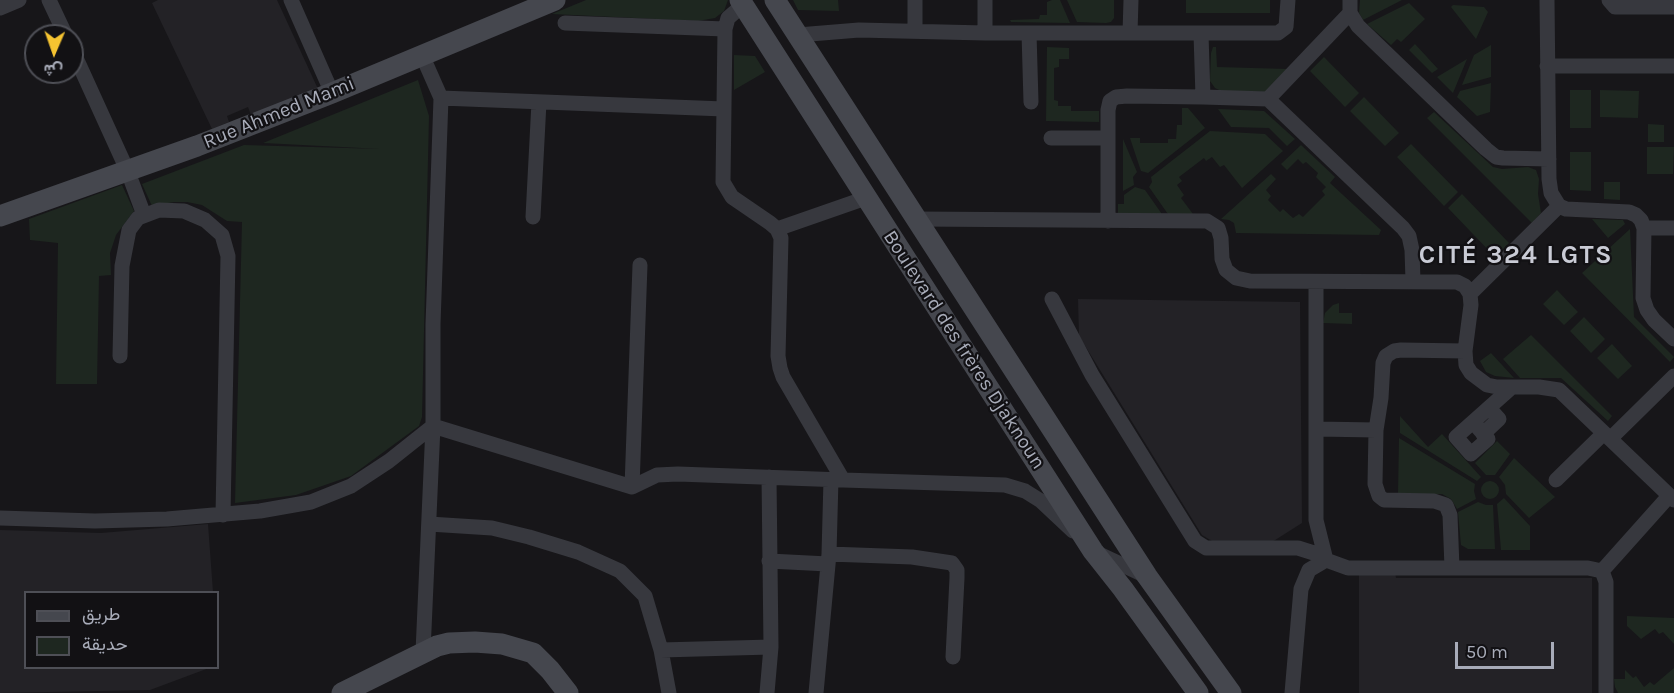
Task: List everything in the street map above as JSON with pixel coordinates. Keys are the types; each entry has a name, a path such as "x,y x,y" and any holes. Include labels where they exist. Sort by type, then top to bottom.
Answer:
{"street":[{"path":"0,8 19,0"},
{"path":"49,0 60,24"},
{"path":"291,0 332,93"},
{"name":"Rue Ahmed Mami","path":"0,216 128,172 332,93 527,6 555,0"},
{"name":"Boulevard des frères Djaknoun","path":"775,0 1147,576 1232,693"},
{"path":"915,0 915,31"},
{"path":"984,0 985,33"},
{"path":"1130,33 1131,0"},
{"path":"1547,0 1548,159 1551,193 1559,206 1566,209 1629,212 1636,215 1644,228 1643,298 1654,320 1674,339"},
{"path":"1609,0 1615,7 1634,4 1674,7"},
{"path":"744,2 728,18 725,28 723,182 732,198 777,229 781,238 778,356 780,368 837,479 816,693"},
{"name":"Boulevard des frères Djaknoun","path":"744,2 866,198 1094,551 1198,693"},
{"path":"798,35 850,30 985,33 1278,33 1286,27 1288,4"},
{"path":"1268,99 1350,6 1358,26 1496,157 1548,159"},
{"path":"565,23 725,28"},
{"path":"1029,33 1031,102"},
{"path":"1202,34 1203,97"},
{"path":"423,54 441,99 429,524 430,643"},
{"path":"1548,66 1674,66"},
{"path":"84,75 128,172 144,214"},
{"path":"1108,221 1109,105 1116,97 1268,99 1403,228 1409,236 1412,250 1413,281"},
{"path":"441,99 724,109"},
{"path":"533,217 539,102"},
{"path":"1051,138 1108,138"},
{"path":"777,229 866,198"},
{"path":"1470,294 1559,206"},
{"path":"120,356 122,266 129,230 144,214 159,210 184,211 205,220 222,235 228,256 223,515"},
{"path":"916,219 1207,221 1218,228 1222,259 1226,270 1236,278 1250,281 1457,282 1465,286 1470,294 1471,305 1465,351 1466,365 1471,373 1487,385 1559,390 1672,498 1602,571"},
{"path":"1644,228 1674,228"},
{"path":"632,487 640,265"},
{"path":"1316,282 1316,520 1326,560"},
{"path":"1052,299 1092,375 1196,541 1206,548 1298,548 1348,568 1588,568 1602,571"},
{"path":"1452,568 1450,515 1446,505 1434,501 1384,500 1379,496 1375,484 1376,430 1383,363 1386,356 1401,350 1465,351"},
{"path":"1556,480 1674,376"},
{"path":"1481,420 1488,439 1472,454 1456,437 1481,420 1511,388"},
{"path":"433,426 632,487 657,475 678,474 1005,485 1025,491 1041,501 1094,551 1147,576"},
{"path":"0,518 95,521 167,519 260,511 310,502 351,486 389,461 433,426"},
{"path":"1317,429 1376,430"},
{"path":"767,693 771,647 769,477"},
{"path":"429,524 492,528 578,552 620,571 645,596 661,650 669,693"},
{"path":"769,561 912,557 952,563 957,570 953,657"},
{"path":"1292,693 1301,589 1310,570 1326,560"},
{"path":"1602,571 1606,582 1606,693"},
{"path":"342,693 430,643 475,642 502,644 533,653 568,693"},
{"path":"661,650 771,647"}],"shaded area":[{"path":"158,0 277,0 318,89 252,118 248,107 227,116 229,122 212,129 152,3"},
{"path":"1078,299 1300,302 1302,523 1272,542 1212,541 1202,535 1079,336"},
{"path":"208,524 213,591 24,591 24,669 206,669 150,690 0,693 0,530 101,533"},
{"path":"1359,571 1395,571 1396,578 1592,578 1592,693 1359,693"}],"green space":[{"path":"586,0 728,0 724,11 715,18 698,21 552,14"},
{"path":"793,0 838,0 839,11 798,10"},
{"path":"1060,0 1070,23 1011,22 1010,20 1039,19 1040,15 1047,15 1047,2"},
{"path":"1067,0 1114,0 1114,18 1111,22 1106,23 1077,22"},
{"path":"1186,0 1270,0 1270,13 1186,13"},
{"path":"1360,0 1402,0 1363,20 1359,13"},
{"path":"1409,3 1425,19 1401,42 1397,39 1391,45 1367,24"},
{"path":"1453,5 1484,7 1488,12 1476,39 1451,7"},
{"path":"1415,44 1438,69 1432,73 1409,50"},
{"path":"1491,45 1491,77 1462,85 1474,55"},
{"path":"1047,47 1069,48 1069,59 1059,59 1059,67 1054,68 1054,100 1058,101 1058,106 1071,106 1071,111 1099,111 1099,122 1046,121"},
{"path":"1213,47 1216,47 1217,67 1288,69 1266,92 1221,91 1215,88 1210,81"},
{"path":"734,55 755,56 765,72 734,90"},
{"path":"1324,57 1359,93 1345,107 1310,71"},
{"path":"1467,59 1453,93 1437,77"},
{"path":"418,80 429,116 422,417 419,426 351,476 296,495 235,503 242,222 227,221 202,205 187,202 152,206 142,184 244,145 381,149 263,143"},
{"path":"1491,83 1490,112 1477,116 1457,97 1460,91"},
{"path":"1570,90 1591,90 1591,128 1570,128"},
{"path":"1600,90 1639,91 1638,118 1600,117"},
{"path":"1364,97 1399,133 1385,146 1350,111"},
{"path":"1182,108 1188,108 1205,128 1148,173 1141,171 1130,138 1140,138 1140,143 1168,143 1168,139 1176,139 1177,125 1182,125"},
{"path":"1218,109 1264,111 1295,139 1287,146 1269,128 1231,127"},
{"path":"1434,112 1493,167 1502,169 1528,167 1536,170 1539,179 1538,194 1541,213 1532,223 1427,118"},
{"path":"1648,124 1664,125 1664,142 1648,142"},
{"path":"1210,131 1265,134 1283,151 1242,188 1224,165 1220,167 1212,157 1206,161 1204,158 1179,177 1182,181 1177,185 1184,195 1181,198 1196,218 1170,217 1149,187 1152,182 1151,177"},
{"path":"1123,139 1137,172 1133,177 1134,185 1123,191"},
{"path":"1411,144 1458,192 1444,206 1397,157"},
{"path":"1301,145 1335,177 1330,183 1381,230 1379,235 1236,233 1234,223 1221,219 1271,174 1276,179 1266,190 1271,196 1268,200 1280,212 1283,209 1293,218 1299,214 1303,217 1325,195 1322,191 1326,187 1316,177 1318,173 1306,162 1303,164 1298,159 1287,170 1281,164"},
{"path":"1647,147 1674,147 1673,174 1647,174"},
{"path":"1570,152 1591,152 1591,191 1570,190"},
{"path":"1604,182 1620,182 1620,200 1604,199"},
{"path":"122,185 134,211 116,235 110,253 111,275 99,276 97,384 56,384 58,243 30,240 29,219"},
{"path":"1135,187 1145,190 1164,217 1118,216 1118,204 1124,204 1124,195"},
{"path":"1462,194 1509,243 1495,257 1448,208"},
{"path":"1592,219 1623,220 1625,224 1608,238"},
{"path":"1630,229 1634,317 1674,357 1670,362 1582,273"},
{"path":"1557,290 1578,312 1564,325 1543,304"},
{"path":"1339,303 1339,313 1352,313 1352,324 1323,323 1325,313 1333,305"},
{"path":"1584,317 1605,339 1591,353 1570,331"},
{"path":"1531,335 1612,416 1608,421 1561,378 1520,378 1503,359"},
{"path":"1612,344 1632,366 1618,379 1597,358"},
{"path":"1491,353 1514,378 1495,376 1486,372 1480,361"},
{"path":"1400,416 1428,447 1442,434 1481,477 1477,481 1400,433"},
{"path":"1399,438 1475,484 1476,499 1457,509 1451,499 1442,494 1398,494"},
{"path":"1497,441 1510,454 1495,475 1486,475 1475,463"},
{"path":"1514,458 1555,497 1529,518 1506,494 1505,485 1499,477"},
{"path":"1486,481 1494,481 1499,486 1497,497 1486,499 1481,494 1481,486"},
{"path":"1504,498 1530,526 1530,550 1501,550 1497,504"},
{"path":"1478,502 1493,505 1495,549 1468,549 1461,545 1458,512"},
{"path":"1627,616 1674,618 1674,644 1663,632 1659,634 1655,629 1641,639 1627,626"},
{"path":"1674,668 1674,693 1618,693 1615,687 1614,679 1625,679 1625,670 1633,678 1636,676 1644,687 1650,682 1654,685"}],"district":[{"name":"CITÉ 324 LGTS","path":"1516,256"}]}
